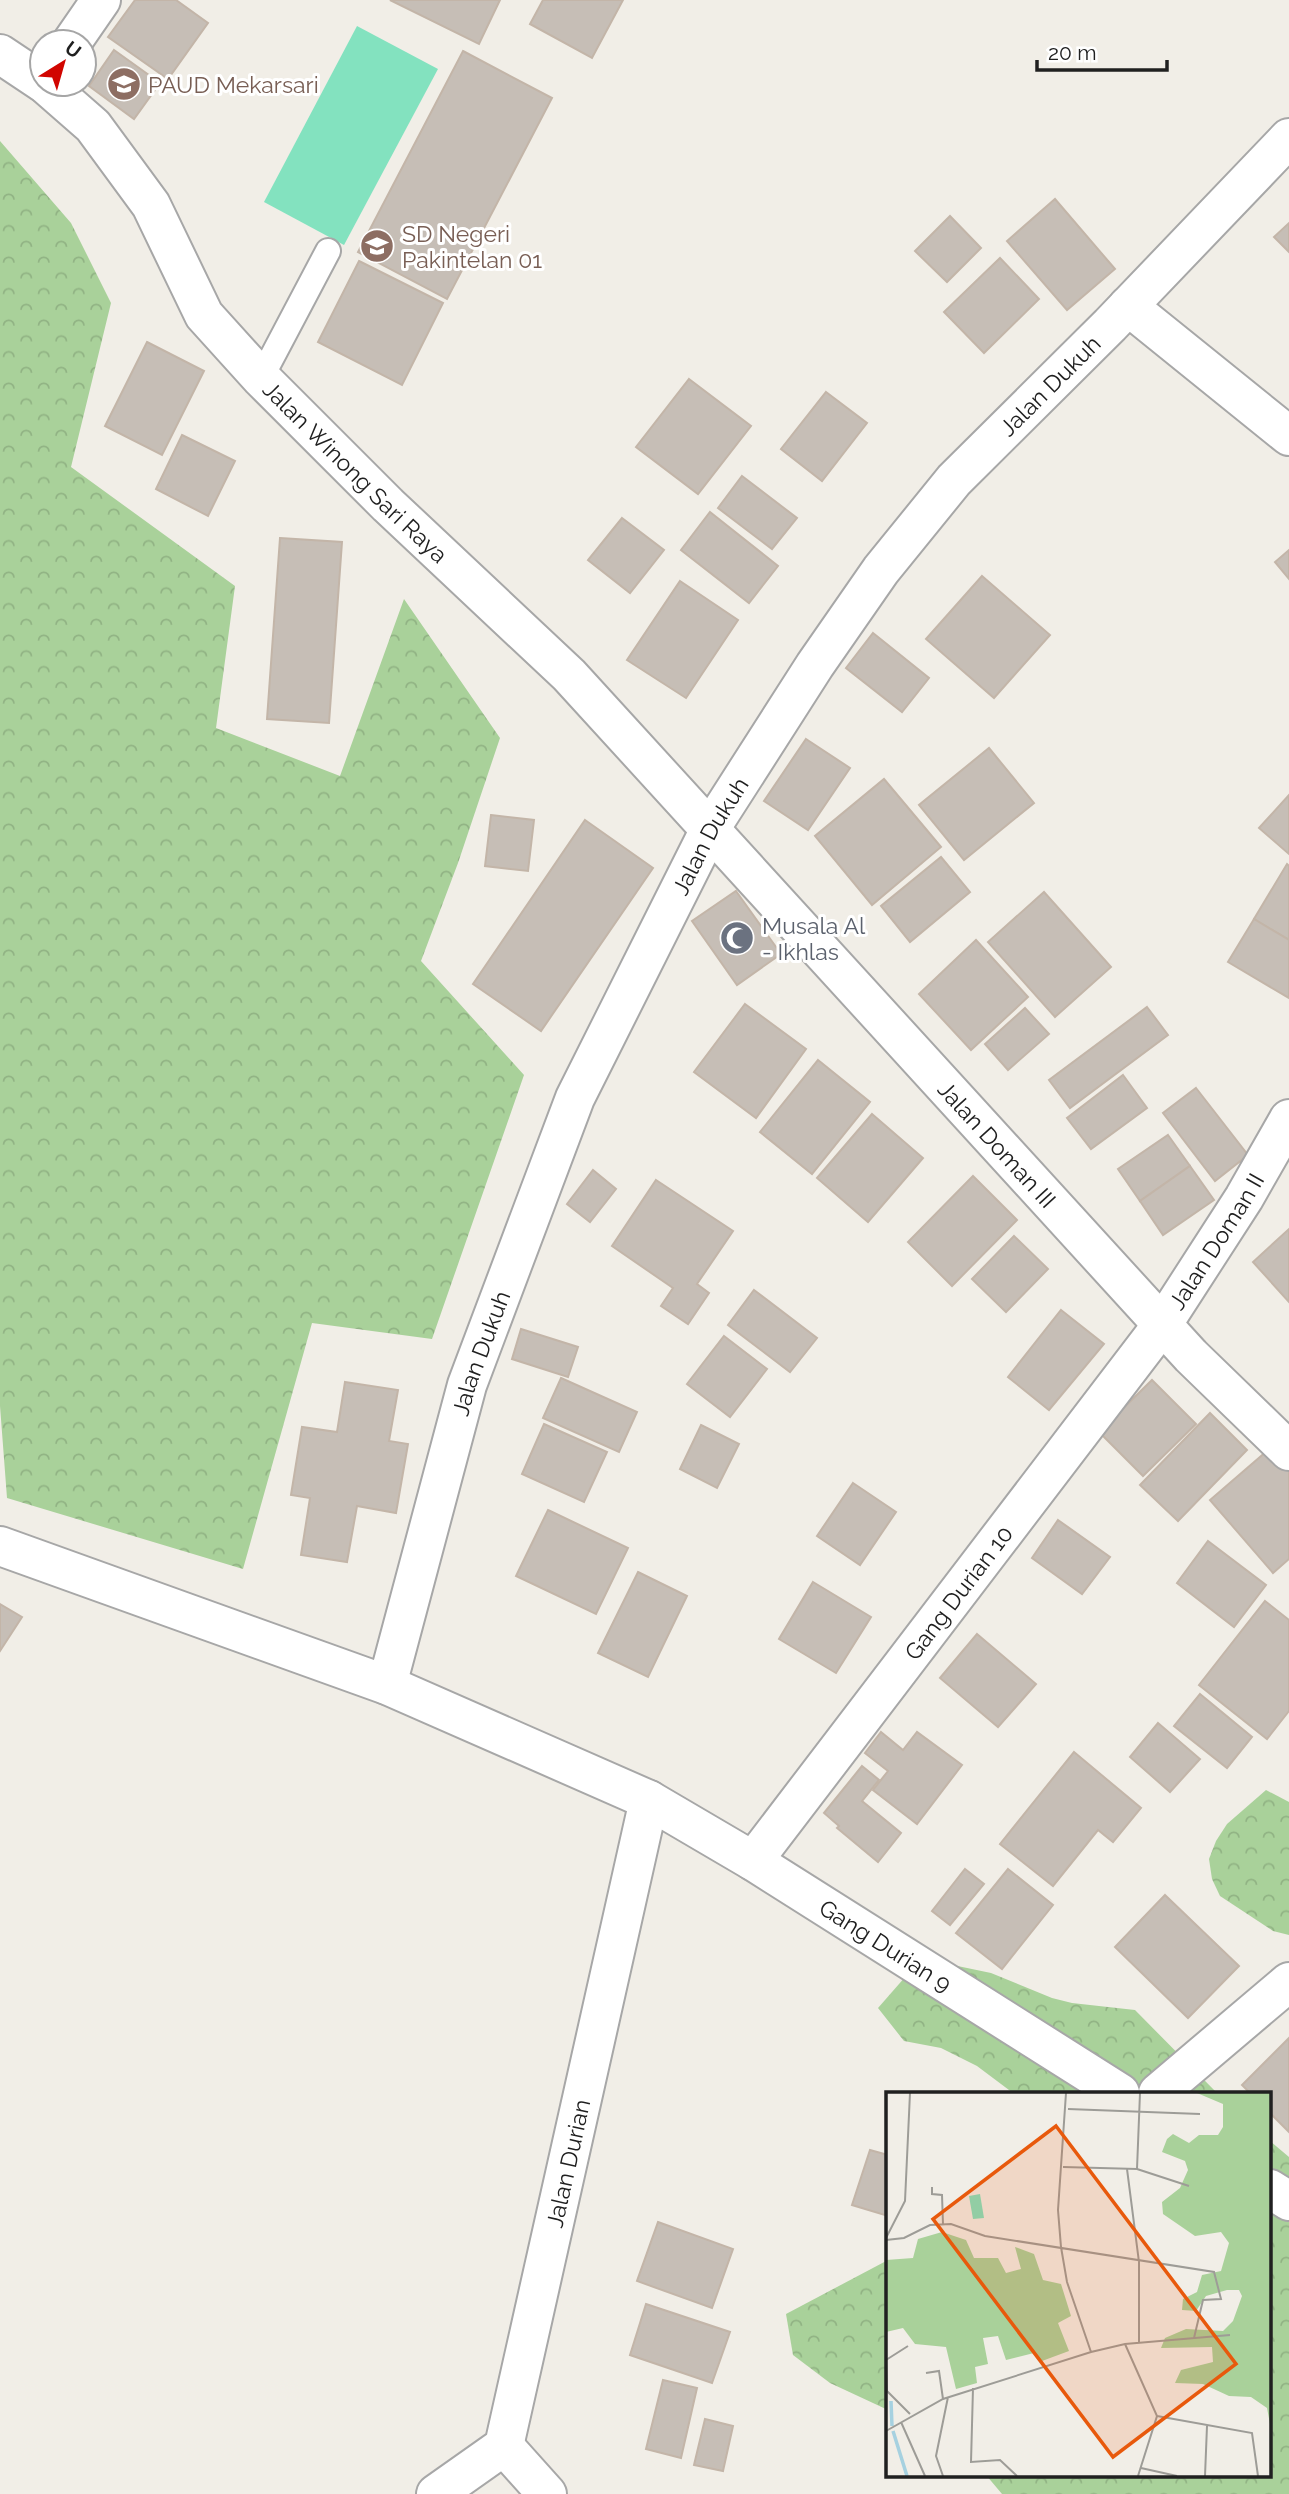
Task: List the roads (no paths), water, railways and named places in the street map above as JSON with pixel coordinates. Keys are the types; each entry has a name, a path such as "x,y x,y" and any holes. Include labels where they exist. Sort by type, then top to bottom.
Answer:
{"street":[{"path":"82,28 101,0"},
{"name":"Jalan Winong Sari Raya","path":"0,54 28,72"},
{"name":"Jalan Winong Sari Raya","path":"61,98 93,126 151,205 204,315 261,378 388,505 569,675 710,829"},
{"name":"Jalan Dukuh","path":"387,1685 467,1385 570,1111 710,829 815,665 881,570 954,480 1128,306 1289,138"},
{"path":"1128,306 1289,436"},
{"name":"Jalan Doman III","path":"710,829 1162,1325 1289,1451"},
{"name":"Jalan Doman II","path":"1162,1325 1244,1198 1289,1119"},
{"name":"Gang Durian 10","path":"753,1861 1162,1325"},
{"name":"Gang Durian 9","path":"0,1546 387,1685 649,1800 753,1861 1117,2092"},
{"name":"Jalan Durian","path":"504,2446 649,1800"},
{"path":"1159,2092 1289,1982"},
{"path":"1272,2190 1289,2201"},
{"path":"436,2494 504,2446 547,2494"}],"lane":[{"path":"261,378 328,251"}],"place":[{"name":"PAUD Mekarsari","path":"124,84"},
{"name":"SD Negeri Pakintelan 01","path":"377,246"},
{"name":"Musala Al - Ikhlas","path":"737,938"}]}
